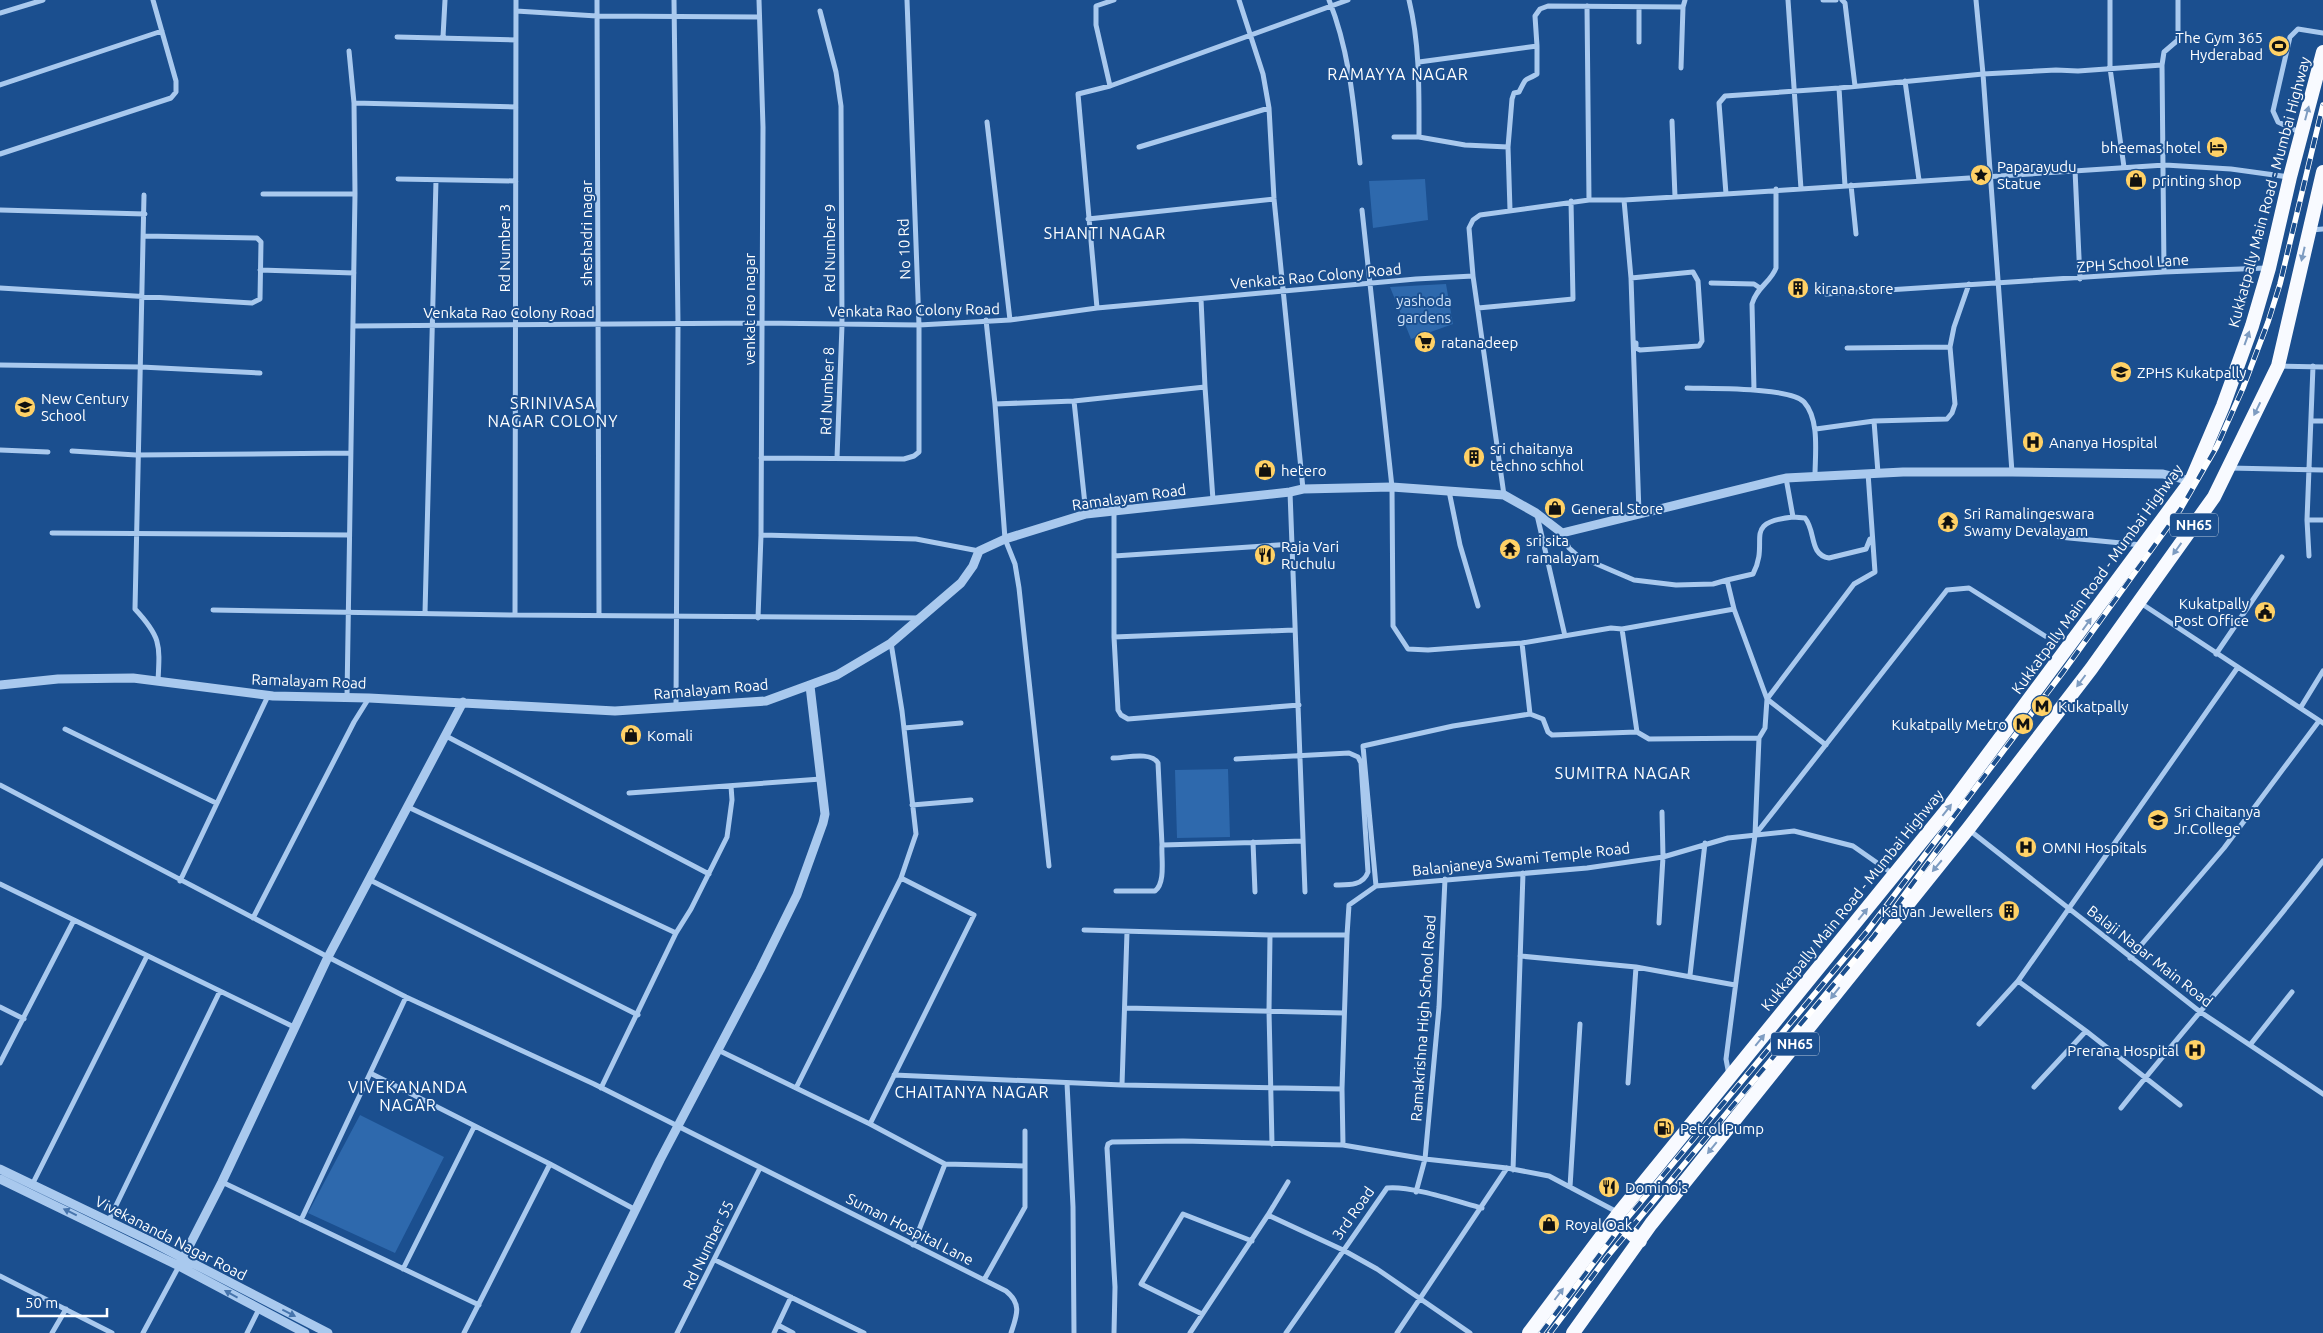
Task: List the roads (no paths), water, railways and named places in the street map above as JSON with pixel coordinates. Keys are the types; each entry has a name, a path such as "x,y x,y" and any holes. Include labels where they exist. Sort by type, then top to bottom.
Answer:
{"highway":[{"name":"Kukkatpally Main Road - Mumbai Highway","path":"1530,1333 1617,1216 1946,811 2191,481 2226,397 2252,326 2269,268 2290,177 2323,52"},
{"name":"NH65","path":"1573,1333 1651,1224 1968,829 2139,602 2214,497 2278,366 2316,229 2323,172"},
{"path":"1617,1216 1640,1241"}],"street":[{"path":"0,13 43,0"},
{"path":"0,154 171,98 176,92 176,81 153,0"},
{"path":"443,37 445,0"},
{"name":"Rd Number 3","path":"515,615 516,0"},
{"name":"sheshadri nagar","path":"597,0 599,616"},
{"path":"674,0 678,324 676,707"},
{"name":"venkat rao nagar","path":"758,618 762,535 763,127 759,0"},
{"path":"1110,86 1096,25 1096,6 1114,0"},
{"path":"1239,0 1263,74 1269,108 1282,292 1303,489"},
{"path":"1097,308 1078,94 1110,86 1251,36 1330,2 1348,0"},
{"path":"1409,0 1414,19 1419,62 1419,137"},
{"path":"1681,68 1683,7 1685,0"},
{"path":"1788,0 1800,189"},
{"path":"1823,0 1836,0"},
{"path":"1842,0 1845,3 1855,86"},
{"path":"1976,0 2012,472"},
{"path":"2110,0 2110,68 2124,167"},
{"path":"2164,272 2162,65 2164,52 2178,40 2178,0"},
{"path":"1330,2 1342,39 1350,75 1360,163"},
{"name":"No 10 Rd","path":"761,458 904,459 914,456 918,452 919,325 908,3"},
{"path":"1510,210 1508,147 1512,99 1514,93 1519,92 1523,81 1527,77 1537,74 1535,16 1540,9 1548,6 1683,7"},
{"path":"1587,6 1589,200"},
{"path":"1639,7 1639,42"},
{"name":"Rd Number 9","path":"820,10 836,72 841,106 842,325"},
{"path":"516,11 597,16 759,17"},
{"path":"2302,134 2278,122 2273,111 2290,36 2298,29 2323,33"},
{"path":"0,85 162,31"},
{"path":"397,37 516,40"},
{"path":"1419,62 1537,46"},
{"path":"347,697 355,194 354,103 349,51"},
{"path":"1726,194 1719,103 1724,96 1839,88 1983,74 2078,71 2162,65"},
{"path":"1905,81 1919,180"},
{"path":"1839,88 1848,186 1856,234"},
{"path":"354,103 516,107"},
{"path":"1139,147 1269,108"},
{"path":"1672,121 1675,197"},
{"path":"987,122 1010,320"},
{"path":"1394,137 1419,137 1465,145 1508,147"},
{"path":"1504,495 1473,276 1469,228 1473,220 1480,215 1571,201 1726,194 2164,165 2231,169 2290,177"},
{"path":"2075,170 2080,279"},
{"path":"398,179 516,181"},
{"path":"425,613 436,180"},
{"path":"1754,390 1752,304 1754,295 1773,276 1776,268 1776,190"},
{"path":"263,194 355,194"},
{"path":"144,195 141,367 136,455 135,609 150,625 157,638 159,649 158,681"},
{"path":"1088,219 1274,199"},
{"path":"1624,200 1632,278 1639,513"},
{"path":"1478,308 1574,299 1571,201"},
{"path":"0,210 144,214"},
{"path":"1362,210 1392,487 1393,626 1408,649 1428,650 1522,643 1611,628 1622,629 1734,609"},
{"path":"0,288 254,303 260,299 260,242 257,238 144,236"},
{"name":"ZPH School Lane","path":"1826,294 1969,284 2080,279 2164,272 2269,268"},
{"path":"260,270 354,273"},
{"path":"1632,278 1695,272 1698,281 1700,344 1691,348 1637,350 1633,310"},
{"name":"Venkata Rao Colony Road","path":"354,326 516,323 598,325 762,323 919,325 1010,320 1097,308 1473,276"},
{"path":"1711,283 1754,284 1760,288"},
{"path":"1816,429 1874,421 1947,419 1955,404 1950,347 1954,326 1969,284"},
{"path":"1201,299 1213,500"},
{"path":"986,320 995,404 1005,538 1015,564 1019,588 1049,866"},
{"name":"Rd Number 8","path":"837,458 842,325"},
{"path":"1847,348 1950,347"},
{"path":"0,366 141,367 260,372"},
{"path":"2278,366 2323,367"},
{"path":"2309,556 2309,470 2313,366"},
{"path":"995,404 1074,400 1205,387"},
{"path":"1687,388 1768,391 1800,399 1805,403 1816,429 1815,476"},
{"path":"1074,400 1086,514"},
{"path":"1874,421 1878,473"},
{"path":"2311,421 2323,421"},
{"path":"0,450 48,452"},
{"path":"72,451 136,455 350,453"},
{"path":"2229,468 2323,470"},
{"path":"1871,535 1866,549 1829,558 1823,557 1816,552 1809,523 1805,518 1793,517 1771,520 1763,525 1760,534 1759,554 1753,574 1712,584 1676,585 1634,580 1578,556 1569,548 1562,533 1786,478 1868,473 2012,472 2163,474 2191,481"},
{"path":"1767,699 1854,584 1874,572 1868,473"},
{"path":"1786,478 1793,517"},
{"name":"Ramalayam Road","path":"0,685 58,679 133,678 268,696 347,697 615,711 766,701 838,675 891,643 961,583 973,566 979,551 1005,538 1086,514 1303,489 1392,487 1504,495 1536,513 1562,533"},
{"path":"1449,491 1460,545 1478,606"},
{"path":"1290,492 1305,892"},
{"path":"1114,510 1114,637 1118,710 1121,715 1128,718 1299,706"},
{"path":"1536,513 1566,636"},
{"path":"2308,520 2323,520"},
{"path":"52,533 136,532 349,535"},
{"path":"762,535 916,539 979,551"},
{"path":"2060,537 2145,545"},
{"path":"1114,556 1293,544"},
{"path":"2216,654 2282,557"},
{"path":"1727,580 1734,609 1767,699 1765,728 1759,738 1755,835 1726,1059 1729,1077"},
{"path":"1755,835 1947,590 1970,588 2044,636"},
{"path":"2130,958 2224,848 2321,722 2301,707 2216,654 2139,602"},
{"path":"213,610 758,618 920,618"},
{"path":"1622,629 1637,732"},
{"path":"1114,637 1294,630"},
{"path":"796,1088 901,878 916,834 904,728 891,643"},
{"path":"1522,643 1530,714"},
{"path":"1979,1024 2018,980 2238,667"},
{"path":"2301,707 2323,671"},
{"path":"575,1333 678,1127 760,970 800,886 823,823 825,814 810,686"},
{"path":"180,881 268,696"},
{"path":"253,918 354,722 369,698"},
{"path":"1767,699 1826,745"},
{"path":"143,1333 222,1182 328,957 446,736 462,702"},
{"path":"1343,1145 1342,1090 1349,905 1376,886 1363,746 1453,726 1530,714 1543,719 1548,732 1552,734 1637,732 1649,739 1759,738"},
{"path":"904,728 961,723"},
{"path":"65,729 216,803"},
{"path":"446,736 709,874"},
{"path":"1236,759 1355,754 1361,763 1368,872 1366,878 1360,882 1336,885"},
{"path":"1113,758 1149,757 1156,759 1158,763 1162,845 1161,880 1158,888 1155,891 1116,891"},
{"path":"629,794 821,779"},
{"name":"Suman Hospital Lane","path":"0,785 180,881 406,997 601,1088 1006,1291 1014,1297 1019,1309 1012,1333"},
{"path":"601,1088 638,1015 676,933 727,837 732,800 731,786"},
{"path":"912,805 971,800"},
{"path":"408,807 676,933"},
{"path":"1659,923 1663,856 1662,812"},
{"name":"Balaji Nagar Main Road","path":"1968,829 2199,1011 2323,1094"},
{"name":"Balanjaneya Swami Temple Road","path":"1376,886 1587,868 1663,856 1705,843 1794,831 1853,846 1895,875"},
{"path":"1162,845 1303,841"},
{"path":"1253,842 1255,892"},
{"path":"1690,975 1705,843"},
{"path":"2121,1108 2323,861"},
{"path":"1514,1170 1523,873"},
{"path":"870,1124 974,915 901,878"},
{"name":"Ramakrishna High School Road","path":"1416,1192 1425,1159 1439,1007 1445,879"},
{"path":"370,880 638,1015"},
{"path":"0,884 294,1027"},
{"path":"0,1063 74,920"},
{"path":"1084,930 1347,935"},
{"path":"1122,1085 1126,932"},
{"path":"1270,935 1269,1010 1272,1144"},
{"path":"32,1185 147,956"},
{"path":"1520,956 1636,967 1690,975 1735,985"},
{"path":"1628,1083 1636,967"},
{"path":"2018,980 2086,1030 2180,1104"},
{"path":"108,1222 220,991"},
{"path":"2250,1045 2292,992"},
{"path":"302,1220 372,1074 406,997"},
{"path":"0,1007 24,1019"},
{"path":"1125,1008 1344,1013"},
{"path":"1570,1187 1580,1024"},
{"path":"2034,1087 2086,1030"},
{"path":"718,1050 870,1124 945,1164 1026,1166"},
{"path":"372,1074 550,1164 636,1210"},
{"path":"894,1074 1122,1085 1342,1090"},
{"path":"1067,1083 1073,1206 1074,1333"},
{"path":"403,1269 474,1127"},
{"path":"984,1280 1025,1207 1025,1131"},
{"path":"1114,1333 1116,1295 1108,1144 1118,1141 1183,1140 1343,1145 1425,1159 1507,1168 1549,1176 1617,1216"},
{"path":"464,1333 550,1164"},
{"path":"913,1244 945,1164"},
{"name":"Rd Number 55","path":"677,1333 760,1168"},
{"path":"1397,1333 1507,1168"},
{"name":"Vivekananda Nagar Road","path":"0,1169 108,1222 181,1262 259,1309 305,1333"},
{"name":"Vivekananda Nagar Road","path":"0,1179 181,1262 328,1333"},
{"path":"222,1182 479,1305"},
{"path":"1190,1333 1252,1241 1288,1182"},
{"name":"3rd Road","path":"1286,1333 1384,1190 1394,1187 1482,1208"},
{"path":"1202,1314 1141,1284 1183,1214 1252,1241"},
{"path":"1268,1215 1343,1250 1377,1269 1470,1333"},
{"path":"715,1260 864,1333"},
{"path":"0,1276 112,1333"},
{"path":"774,1333 791,1297"},
{"path":"247,1333 259,1309"},
{"path":"52,1333 66,1310"},
{"path":"778,1325 793,1333"}],"railway":[{"path":"1541,1333 1624,1222 1868,930 2063,672 2180,510 2217,446 2243,388 2268,322 2280,284 2323,105"},
{"path":"1550,1333 1607,1257 1874,936 1950,833"}],"place":[{"name":"The Gym 365 Hyderabad","path":"2279,46"},
{"name":"bheemas hotel","path":"2217,147"},
{"name":"Paparayudu Statue","path":"1981,175"},
{"name":"printing shop","path":"2136,180"},
{"name":"kirana store","path":"1798,288"},
{"name":"ratanadeep","path":"1425,342"},
{"name":"ZPHS Kukatpally","path":"2121,372"},
{"name":"New Century School","path":"25,407"},
{"name":"Ananya Hospital","path":"2033,442"},
{"name":"sri chaitanya techno schhol","path":"1474,457"},
{"name":"hetero","path":"1265,470"},
{"name":"General Store","path":"1555,508"},
{"name":"Sri Ramalingeswara Swamy Devalayam","path":"1948,522"},
{"name":"sri sita ramalayam","path":"1510,549"},
{"name":"Raja Vari Ruchulu","path":"1265,555"},
{"name":"Kukatpally Post Office","path":"2265,612"},
{"name":"Kukatpally","path":"2042,706"},
{"name":"Kukatpally Metro","path":"2023,724"},
{"name":"Komali","path":"631,735"},
{"name":"Sri Chaitanya Jr.College","path":"2158,820"},
{"name":"OMNI Hospitals","path":"2026,847"},
{"name":"Kalyan Jewellers","path":"2009,911"},
{"name":"Prerana Hospital","path":"2195,1050"},
{"name":"Petrol Pump","path":"1664,1128"},
{"name":"Domino's","path":"1609,1187"},
{"name":"Royal Oak","path":"1549,1224"}],"district":[{"name":"RAMAYYA NAGAR","path":"1398,74"},
{"name":"SHANTI NAGAR","path":"1105,233"},
{"name":"SRINIVASA NAGAR COLONY","path":"553,412"},
{"name":"SUMITRA NAGAR","path":"1623,773"},
{"name":"CHAITANYA NAGAR","path":"972,1092"},
{"name":"VIVEKANANDA NAGAR","path":"408,1096"}],"park label":[{"name":"yashoda gardens","path":"1424,308"}]}
